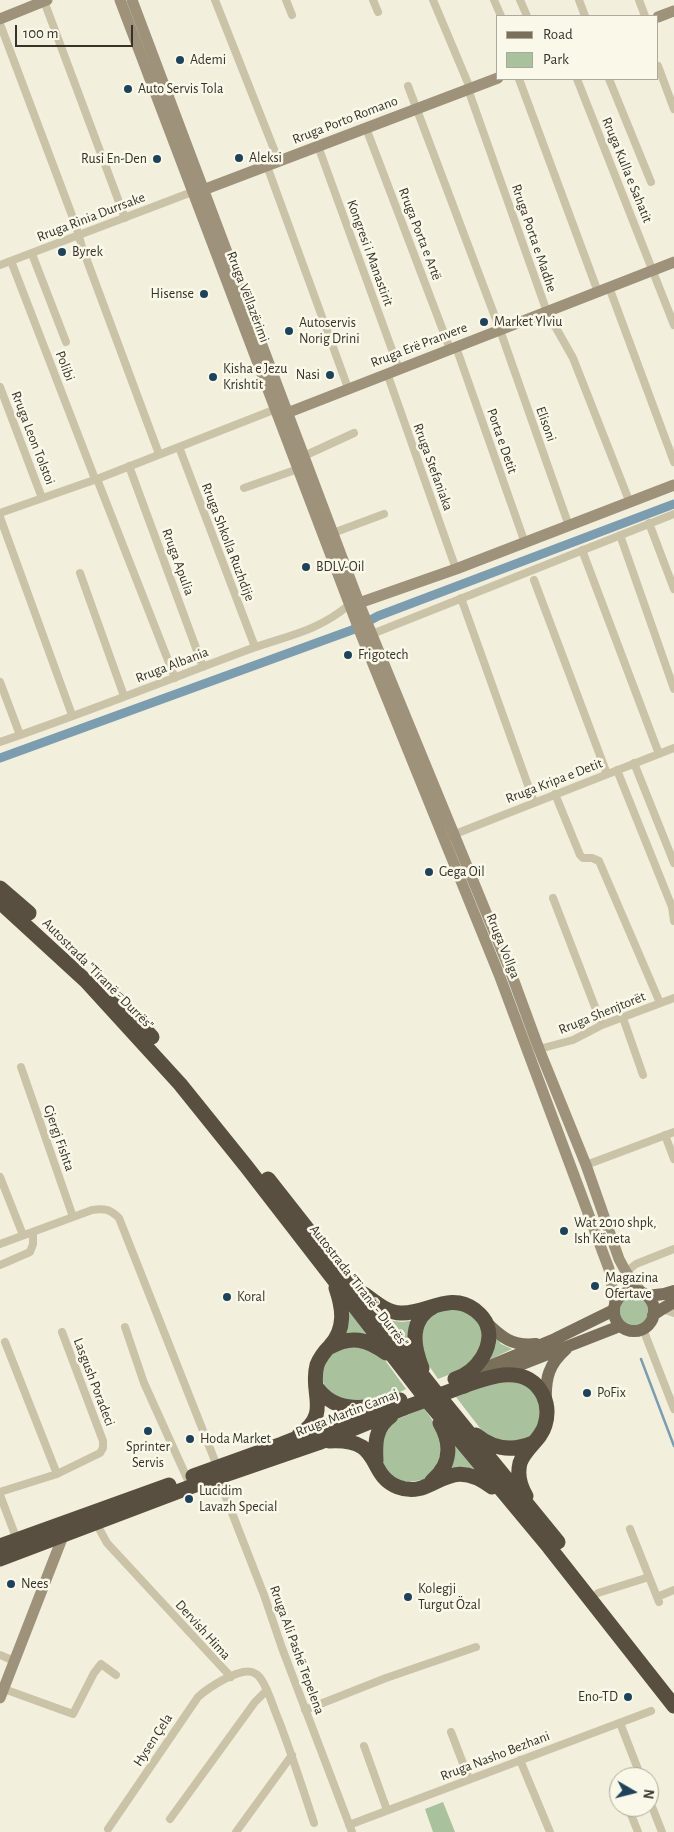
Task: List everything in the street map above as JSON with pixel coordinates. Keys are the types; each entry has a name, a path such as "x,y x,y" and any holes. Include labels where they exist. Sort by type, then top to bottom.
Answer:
{"highway":[{"name":"Autostrada \"Tiranë - Durrës\"","path":"0,888 78,959 150,1034 184,1074 674,1690"},
{"name":"Autostrada \"Tiranë - Durrës\"","path":"0,902 71,966 143,1042 246,1166 430,1404 549,1547 674,1706"},
{"path":"282,1444 303,1432 314,1419 318,1408 316,1374 318,1363 322,1354 330,1347 338,1334 342,1319 341,1304 333,1280"},
{"path":"352,1287 385,1308 396,1312 410,1312 453,1302 466,1305 478,1312 486,1322 489,1336 485,1352 477,1365 460,1381"},
{"path":"433,1389 418,1357 414,1335 416,1326 428,1310 439,1304"},
{"path":"330,1347 347,1340 362,1340 378,1347 397,1361"},
{"path":"481,1380 506,1375 524,1377 537,1386 546,1401 546,1423 543,1432 521,1461 519,1472 520,1484 525,1495 563,1549"},
{"name":"Rruga Martin Camaj","path":"0,1546 187,1478 217,1472 318,1443 460,1381 481,1380"},
{"path":"317,1388 329,1400 344,1407 359,1408 381,1405"},
{"path":"424,1486 441,1472 447,1460 448,1450 446,1437 430,1404"},
{"name":"Rruga Martin Camaj","path":"0,1559 96,1523 282,1444 381,1405 400,1407"},
{"path":"376,1461 377,1434 385,1420 400,1407"},
{"path":"456,1416 480,1437 498,1448 517,1448 533,1443"},
{"path":"318,1443 340,1441 363,1447 376,1461 383,1475 396,1486 411,1489 424,1486 453,1474 468,1474 488,1484 512,1504"}],"main road":[{"name":"Rruga Vëllazërimi","path":"120,0 304,456 333,533 355,606"},
{"name":"Rruga Vëllazërimi","path":"132,0 198,191 298,469 355,606"},
{"path":"0,19 45,1"},
{"path":"659,17 674,11"},
{"name":"Rruga Porto Romano","path":"198,191 497,78"},
{"name":"Rruga Erë Pranvere","path":"287,413 674,262"},
{"path":"355,606 674,485"},
{"name":"Rruga Vollga","path":"355,606 368,632 449,836 596,1234 611,1277 614,1307"},
{"name":"Rruga Vollga","path":"449,836 511,973 539,1049 586,1164 619,1259 626,1272 645,1294"},
{"path":"674,1291 664,1294 645,1294 633,1291 624,1293 614,1307 615,1319 620,1326 631,1331 643,1329 658,1312 674,1302"},
{"path":"645,1294 658,1312"},
{"name":"Rruga Martin Camaj","path":"460,1381 555,1339 614,1307"},
{"path":"486,1322 502,1337 513,1343 529,1344 555,1339"},
{"name":"Rruga Martin Camaj","path":"481,1380 620,1326"},
{"path":"546,1401 548,1371 556,1358 572,1344"},
{"path":"2,1694 63,1536"}],"street":[{"path":"215,0 279,162"},
{"path":"286,0 292,15"},
{"path":"374,0 378,12"},
{"name":"Rruga Porta e Madhe","path":"433,0 469,89 547,312 573,358 630,503"},
{"path":"494,0 501,15"},
{"path":"520,0 527,15"},
{"path":"579,0 585,15"},
{"path":"639,0 645,15"},
{"path":"45,1 125,218"},
{"path":"0,24 159,454"},
{"path":"659,69 674,109"},
{"path":"519,80 598,292"},
{"name":"Rruga Kulla e Sahatit","path":"577,80 674,325"},
{"path":"609,80 651,182"},
{"path":"408,86 500,330"},
{"name":"Rruga Porta e Artë","path":"366,128 453,348"},
{"name":"Kongresi i Manastirit","path":"318,146 399,369"},
{"path":"267,166 348,388"},
{"name":"Rruga Rinia Durrsake","path":"0,265 198,191"},
{"path":"32,254 66,342"},
{"name":"Polibi","path":"11,261 175,678"},
{"path":"609,287 674,462"},
{"name":"Elisoni","path":"500,330 569,526"},
{"name":"Porta e Detit","path":"453,348 525,543"},
{"name":"Rruga Stefaniaka","path":"387,373 456,569"},
{"name":"Rruga Leon Tolstoi","path":"0,387 42,498"},
{"path":"72,715 0,515 276,409"},
{"path":"304,456 354,433"},
{"name":"Rruga Shkolla Ruzhdije","path":"179,447 255,647"},
{"name":"Rruga Apulia","path":"129,466 203,667"},
{"path":"244,488 298,469"},
{"path":"333,533 384,514"},
{"path":"368,632 674,514"},
{"path":"649,523 674,589"},
{"path":"620,535 674,689"},
{"path":"582,550 659,754"},
{"path":"80,573 124,696"},
{"path":"534,580 607,774"},
{"path":"460,598 534,802"},
{"name":"Rruga Albania","path":"0,742 255,647 307,631 355,606"},
{"path":"0,682 20,735"},
{"name":"Rruga Kripa e Detit","path":"449,836 674,748"},
{"path":"634,763 674,863"},
{"path":"617,770 672,907 674,921"},
{"path":"555,794 580,855 583,858 592,858 599,861 660,1003"},
{"path":"553,898 602,1025"},
{"name":"Rruga Shenjtorët","path":"539,1049 573,1040 602,1025 674,998"},
{"path":"622,1018 642,1075"},
{"name":"Gjergj Fishta","path":"21,1067 73,1217"},
{"path":"586,1164 674,1132"},
{"path":"665,1135 674,1159"},
{"path":"0,1177 23,1235"},
{"name":"Rruga Ali Pashë Tepelena","path":"0,1244 102,1208 112,1211 119,1218 264,1596 350,1828"},
{"path":"0,1265 30,1252 32,1233"},
{"path":"626,1272 636,1264 674,1249"},
{"path":"658,1312 674,1313"},
{"path":"125,1328 144,1383 187,1478"},
{"path":"643,1329 674,1409"},
{"name":"Lasgush Poradeci","path":"0,1494 57,1474 100,1453 103,1448 103,1441 62,1332"},
{"path":"5,1342 57,1474"},
{"path":"0,1494 17,1540"},
{"name":"Dervish Hima","path":"96,1523 107,1543 231,1677 238,1673 252,1672 260,1676 292,1755 314,1823"},
{"path":"630,1529 658,1600 674,1590"},
{"path":"598,1593 649,1577"},
{"path":"305,1710 386,1678 476,1647"},
{"path":"0,1655 14,1661"},
{"path":"2,1694 73,1714 94,1673 101,1664 116,1675"},
{"name":"Hysen Çela","path":"108,1829 198,1697 209,1688 231,1677"},
{"path":"170,1819 254,1702 267,1690"},
{"name":"Rruga Nasho Bezhani","path":"350,1828 387,1810 651,1711"},
{"path":"620,1723 637,1767"},
{"path":"452,1732 469,1779"},
{"path":"364,1746 387,1810"},
{"path":"236,1832 292,1755"},
{"path":"520,1760 550,1832"},
{"path":"632,1817 638,1832"},
{"path":"656,1817 662,1832"}],"green space":[{"path":"634,1297 644,1301 648,1311 644,1321 634,1325 624,1321 620,1311 624,1301"},
{"path":"346,1303 375,1339 342,1337"},
{"path":"462,1307 480,1323 483,1348 461,1370 438,1379 421,1354 417,1337 427,1314"},
{"path":"387,1320 402,1322 416,1320 411,1353"},
{"path":"495,1336 501,1344 512,1349 487,1361"},
{"path":"355,1343 382,1356 406,1389 367,1408 354,1410 324,1386 323,1368 325,1362 340,1349"},
{"path":"503,1379 532,1387 543,1415 532,1438 508,1446 483,1432 456,1397"},
{"path":"424,1408 441,1433 444,1446 433,1474 422,1480 409,1482 398,1480 384,1469 378,1447 393,1421"},
{"path":"452,1435 481,1472 446,1470"},
{"path":"443,1802 455,1832 433,1832 425,1809"}],"waterway":[{"path":"0,758 352,630 378,616 674,504"},
{"path":"641,1359 674,1446"}],"place":[{"name":"Ademi","path":"180,60"},
{"name":"Auto Servis Tola","path":"128,89"},
{"name":"Aleksi","path":"239,158"},
{"name":"Rusi En-Den","path":"157,159"},
{"name":"Byrek","path":"62,252"},
{"name":"Hisense","path":"204,294"},
{"name":"Market Ylviu","path":"484,322"},
{"name":"Autoservis Norig Drini","path":"289,331"},
{"name":"Nasi","path":"330,375"},
{"name":"Kisha e Jezu Krishtit","path":"213,377"},
{"name":"BDLV-Oil","path":"306,567"},
{"name":"Frigotech","path":"348,655"},
{"name":"Gega Oil","path":"429,872"},
{"name":"Wat 2010 shpk, Ish Këneta","path":"564,1231"},
{"name":"Magazina Ofertave","path":"595,1286"},
{"name":"Koral","path":"227,1297"},
{"name":"PoFix","path":"587,1393"},
{"name":"Sprinter Servis","path":"148,1431"},
{"name":"Hoda Market","path":"190,1439"},
{"name":"Lucidim Lavazh Special","path":"189,1499"},
{"name":"Nees","path":"11,1584"},
{"name":"Kolegji Turgut Özal","path":"408,1597"},
{"name":"Eno-TD","path":"628,1697"}]}
